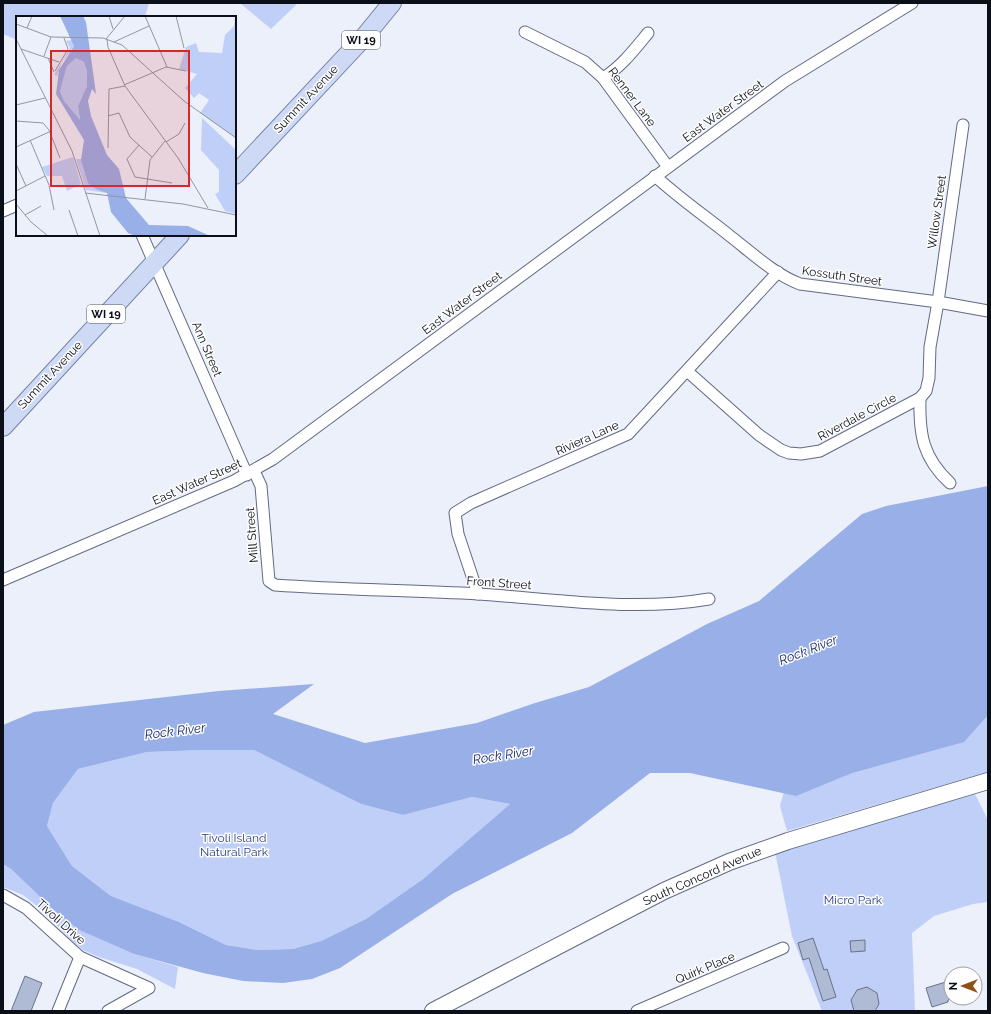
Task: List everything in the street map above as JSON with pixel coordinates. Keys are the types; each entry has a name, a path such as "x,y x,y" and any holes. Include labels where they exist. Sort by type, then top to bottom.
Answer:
{"main road":[{"name":"Summit Avenue","path":"236,174 365,36 392,3"},
{"name":"Summit Avenue","path":"3,427 155,264 179,236"}],"street":[{"name":"East Water Street","path":"3,580 251,473 273,459 790,78 912,3"},
{"name":"Renner Lane","path":"524,32 584,62 603,78 668,167"},
{"path":"603,78 615,70 648,33"},
{"name":"Willow Street","path":"938,302 963,125"},
{"name":"Kossuth Street","path":"655,176 675,194 778,272 800,284 938,302 988,311"},
{"path":"3,211 16,205"},
{"name":"Ann Street","path":"142,236 251,473"},
{"name":"Riviera Lane","path":"478,594 458,534 455,513 472,503 628,434 778,272"},
{"path":"938,302 930,347 929,378 926,391 920,398 919,421 924,446 936,468 950,483"},
{"name":"Riverdale Circle","path":"687,371 759,435 780,450 789,453 801,454 820,451 920,398"},
{"name":"Mill Street","path":"251,473 261,486 269,581 275,585 286,586"},
{"name":"Front Street","path":"286,586 478,594 622,604 663,605 709,599"},
{"name":"South Concord Avenue","path":"433,1011 664,891 729,862 788,841 988,781"},
{"name":"Tivoli Drive","path":"3,895 26,908 80,957 149,988 108,1011"},
{"name":"Quirk Place","path":"637,1011 783,948"},
{"path":"58,1011 80,957"}],"green space":[{"path":"3,3 149,3 145,16 16,16 16,40 3,34"},
{"path":"240,3 298,3 271,29"},
{"path":"988,665 988,772 787,831 780,806 787,781"},
{"name":"Tivoli Island Natural Park","path":"254,750 361,804 403,815 472,797 510,804 423,879 366,919 321,941 293,949 257,950 226,945 179,922 111,896 72,866 47,826 53,803 78,769 147,752"},
{"name":"Micro Park","path":"975,794 988,820 988,902 973,904 934,916 912,933 915,1011 822,1011 792,936 775,852"},
{"path":"3,864 11,869 55,911 79,930 134,954 178,967 175,989 137,969 99,957 83,950 70,939 41,909 23,895 3,887"}],"water":[{"name":"Rock River","path":"988,486 988,715 964,742 852,773 796,796 690,773 650,773 572,833 452,894 340,968 312,979 283,983 243,981 203,973 134,954 79,930 55,911 11,869 3,864 3,725 34,712 219,691 314,684 273,714 365,743 477,723 535,703 589,687 707,624 759,601 862,514 886,506","holes":["254,750 361,804 403,815 472,797 510,804 423,879 366,919 321,941 293,949 257,950 226,945 179,922 111,896 72,866 47,826 53,803 78,769 147,752"]}],"building":[{"path":"813,938 824,970 827,969 836,997 823,1001 809,958 803,960 798,943"},
{"path":"865,940 865,951 851,952 850,941"},
{"path":"25,976 42,983 31,1011 11,1011"},
{"path":"943,983 943,1004 932,1007 926,988"},
{"path":"867,987 877,993 879,1004 875,1011 854,1011 851,1000 857,990"}]}
